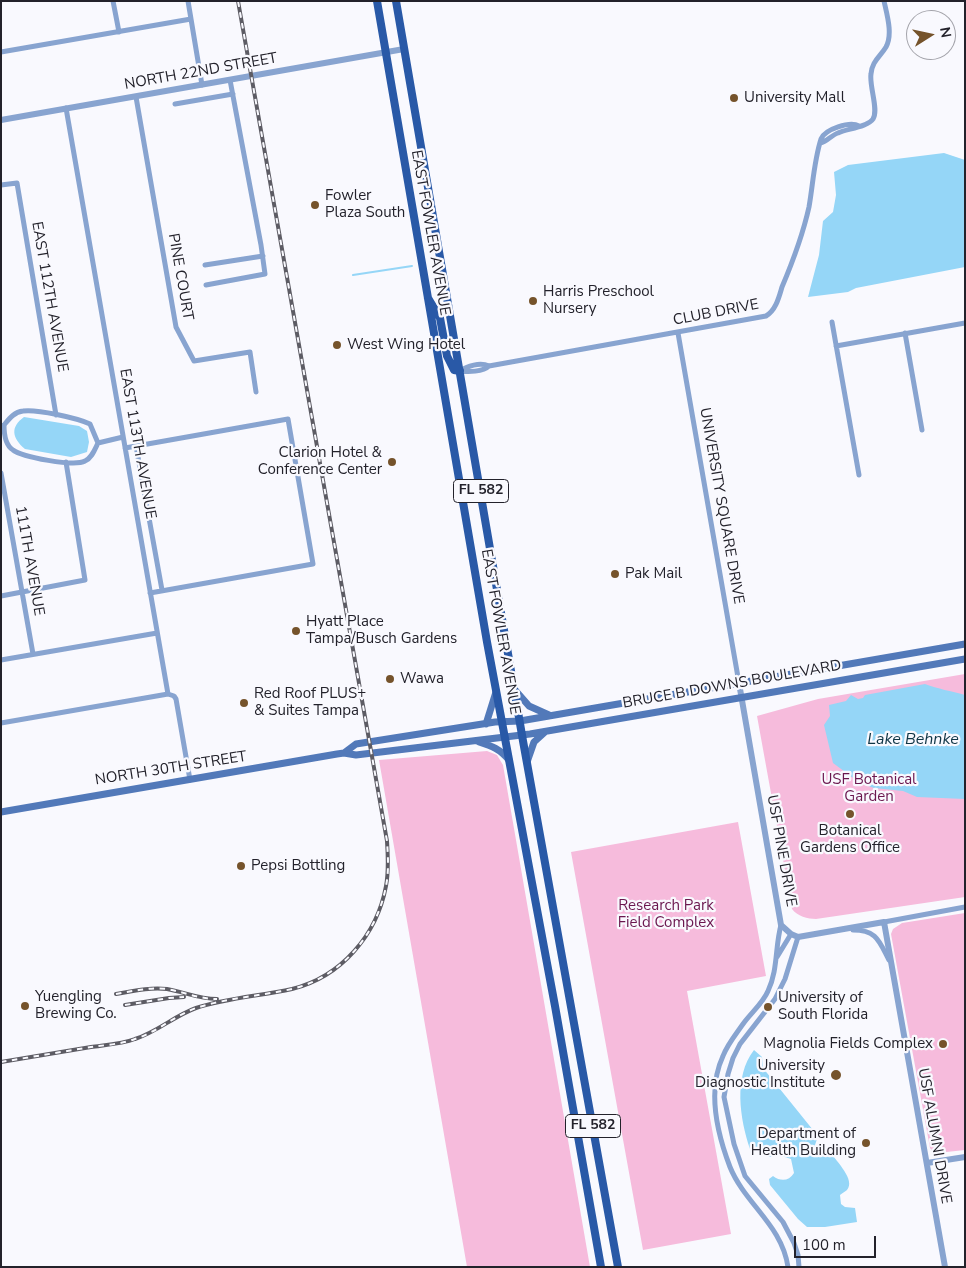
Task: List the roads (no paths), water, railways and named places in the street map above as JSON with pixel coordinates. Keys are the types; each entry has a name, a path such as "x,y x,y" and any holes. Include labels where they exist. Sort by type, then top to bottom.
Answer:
{"main road":[{"name":"EAST FOWLER AVENUE","path":"377,1 496,691 555,1006 601,1267"},
{"name":"EAST FOWLER AVENUE","path":"396,1 522,735 618,1267"},
{"path":"427,296 435,306 440,318 451,366 454,370 460,371"},
{"name":"BRUCE B DOWNS BOULEVARD","path":"520,721 965,644"},
{"name":"BRUCE B DOWNS BOULEVARD","path":"505,737 965,659"},
{"path":"515,690 529,706 552,716"},
{"path":"486,724 496,691"},
{"name":"NORTH 30TH STREET","path":"344,753 356,744 486,724 520,721"},
{"path":"527,762 534,742 548,730"},
{"name":"NORTH 30TH STREET","path":"1,812 344,753 356,755 505,737"},
{"path":"477,741 493,746 509,760"}],"street":[{"path":"113,1 119,32"},
{"path":"188,1 202,85"},
{"name":"CLUB DRIVE","path":"460,371 466,367 485,364 489,366 762,318 770,314 773,311 802,231 810,200 815,159 822,138 833,130 854,124 859,126 870,123 875,113 870,76 874,62 886,48 889,38 884,1"},
{"path":"1,52 191,19"},
{"name":"NORTH 22ND STREET","path":"1,120 404,49"},
{"path":"206,285 265,274 230,80"},
{"path":"175,104 233,94"},
{"name":"PINE COURT","path":"136,97 176,327 194,360 250,352 256,392"},
{"name":"EAST 113TH AVENUE","path":"66,108 168,694 176,699 190,780"},
{"name":"EAST 112TH AVENUE","path":"1,185 17,183 56,415"},
{"path":"205,265 263,256"},
{"path":"832,322 859,475"},
{"path":"836,346 965,323"},
{"name":"UNIVERSITY SQUARE DRIVE","path":"678,333 739,683"},
{"path":"905,333 922,430"},
{"path":"23,411 56,415 79,419 90,424 98,443 93,454 85,461 66,462 24,454 12,449 4,436 3,426 13,415 23,411"},
{"path":"125,448 288,419 314,564 150,592"},
{"path":"98,443 123,437"},
{"path":"136,446 162,590"},
{"path":"1,596 85,580 66,462"},
{"name":"111TH AVENUE","path":"1,472 33,654"},
{"path":"1,660 157,633"},
{"name":"USF PINE DRIVE","path":"739,683 781,925 790,934 798,937"},
{"path":"1,723 168,694"},
{"path":"800,1267 794,1243 783,1222 745,1176 739,1162 724,1097 733,1058 740,1044 775,999 785,979 798,937 965,907"},
{"name":"USF ALUMNI DRIVE","path":"884,922 945,1267"},
{"path":"781,925 774,976 767,993 723,1055 717,1073 715,1098 718,1123 730,1166 737,1181 775,1230 783,1245 788,1267"},
{"path":"838,930 862,930 876,936 891,964"},
{"path":"776,959 790,934"},
{"path":"774,976 785,979"},
{"path":"718,1123 728,1120"},
{"path":"926,1163 965,1157"}],"water":[{"path":"944,153 965,160 965,267 856,288 848,292 808,297 819,255 823,221 833,212 836,195 834,172 848,165"},
{"path":"24,417 79,426 87,431 89,442 87,452 71,457 25,449 17,441 14,433 16,425"},
{"name":"Lake Behnke","path":"925,684 965,695 965,799 917,797 903,791 874,788 860,783 833,763 824,725 830,716 829,705 846,701 851,695 858,699 863,698 865,695"},
{"path":"754,1050 762,1057 763,1068 813,1130 817,1139 815,1145 822,1153 831,1153 847,1176 849,1186 840,1195 841,1204 845,1207 855,1208 857,1222 825,1227 807,1227 770,1185 769,1179 773,1176 785,1180 794,1173 791,1159 779,1155 770,1157 750,1149 746,1137 741,1112 741,1085 747,1061"}],"waterway":[{"path":"353,275 412,266"}],"railway":[{"path":"1,1062 125,1042 151,1032 196,1008 292,989 310,983 326,975 341,964 365,937 374,921 386,886 388,869 387,841 238,1"},
{"path":"116,994 167,989 204,998 217,999"},
{"path":"125,1005 184,997"}],"place":[{"name":"University Mall","path":"734,98"},
{"name":"Fowler Plaza South","path":"315,205"},
{"name":"Harris Preschool Nursery","path":"533,301"},
{"name":"West Wing Hotel","path":"337,345"},
{"name":"Clarion Hotel & Conference Center","path":"392,462"},
{"name":"Pak Mail","path":"615,574"},
{"name":"Hyatt Place Tampa/Busch Gardens","path":"296,631"},
{"name":"Wawa","path":"390,679"},
{"name":"Red Roof PLUS+ & Suites Tampa","path":"244,703"},
{"name":"Botanical Gardens Office","path":"850,814"},
{"name":"Pepsi Bottling","path":"241,866"},
{"name":"Yuengling Brewing Co.","path":"25,1006"},
{"name":"University of South Florida","path":"768,1007"},
{"name":"Magnolia Fields Complex","path":"943,1044"},
{"name":"University Diagnostic Institute","path":"836,1075"},
{"name":"Department of Health Building","path":"866,1143"}],"park label":[{"name":"USF Botanical Garden","path":"869,788"},
{"name":"Research Park Field Complex","path":"666,914"}]}
